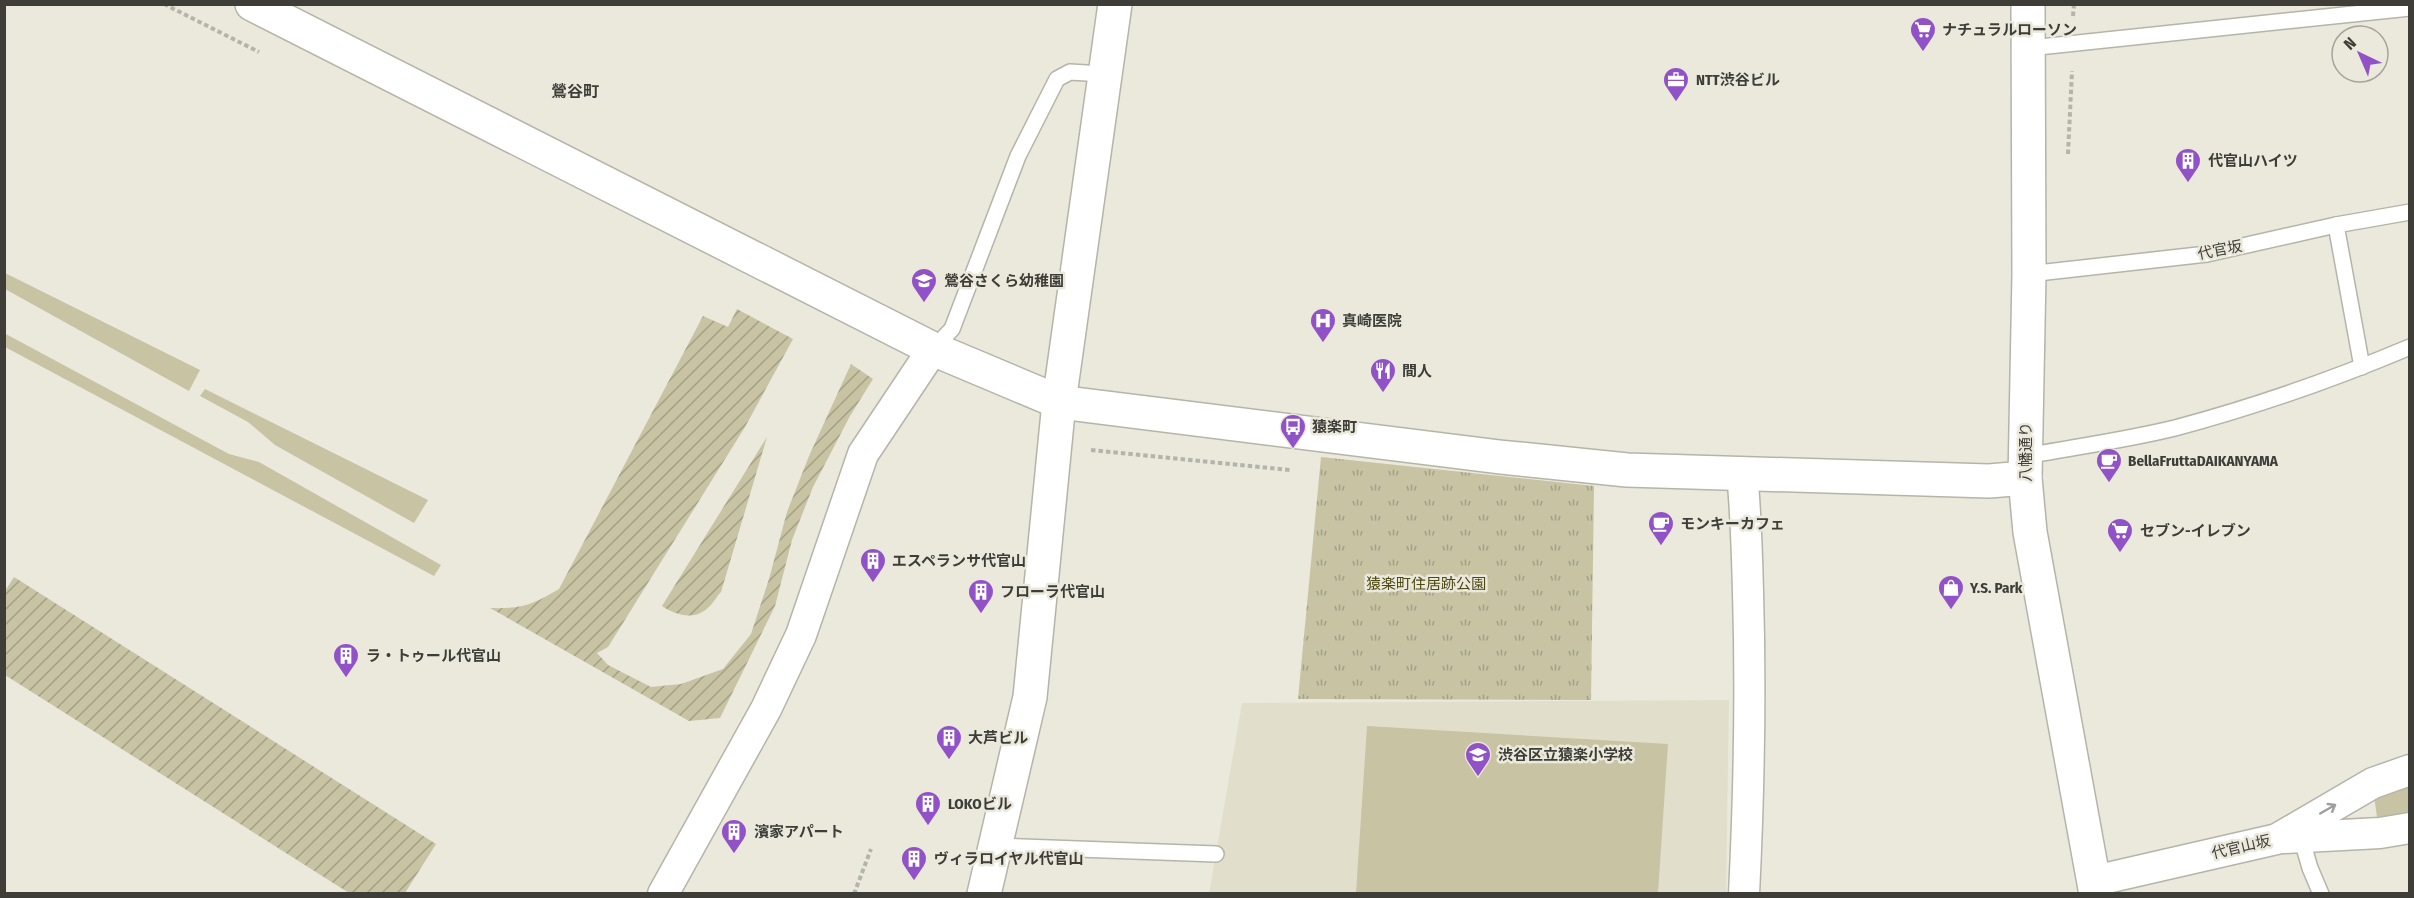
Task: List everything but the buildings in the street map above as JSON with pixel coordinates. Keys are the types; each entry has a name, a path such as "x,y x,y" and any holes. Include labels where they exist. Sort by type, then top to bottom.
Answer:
{"street":[{"path":"252,4 933,349 1059,402 1500,457 1627,470 1989,482 2025,467"},
{"path":"984,894 1030,697 1059,402 1114,4"},
{"name":"八幡通り","path":"2028,4 2029,274 2025,467 2030,532 2095,887"},
{"path":"663,894 766,709 801,635 863,454 933,349"},
{"path":"1742,473 1746,514 1751,681 1749,795 1743,894"},
{"name":"代官山坂","path":"2095,887 2289,838 2373,783 2409,770"},
{"path":"2289,838 2380,833 2409,828"}],"lane":[{"path":"2029,48 2409,8"},
{"path":"933,349 952,329 1018,156 1057,80 1070,72 1103,74"},
{"name":"代官坂","path":"2029,274 2207,254 2336,225 2409,212"},
{"path":"2336,225 2362,367"},
{"path":"2025,467 2244,407 2362,367 2409,347"},
{"path":"2289,838 2310,868 2321,894"},
{"path":"995,846 1216,854"}],"path":[{"path":"854,894 871,849"}],"shaded area":[{"name":"渋谷区立猿楽小学校","path":"1729,700 1726,893 1209,894 1242,703"}],"green space":[{"path":"5,273 200,370 189,391 5,289"},
{"path":"737,309 793,339 745,427 608,647 597,653 608,665 651,687 681,684 723,669 751,634 787,512 809,456 851,364 873,379 850,416 813,487 792,540 775,606 720,718 689,721 490,608 526,605 559,589 703,316 728,327"},
{"path":"4,333 229,454 259,462 441,565 434,576 5,347"},
{"path":"205,389 428,500 414,523 275,445 248,422 200,396"},
{"path":"767,437 721,592 709,607 699,614 683,615 662,606"},
{"name":"猿楽町住居跡公園","path":"1321,457 1594,486 1591,700 1298,699"},
{"path":"14,577 436,844 405,893 349,893 5,675 5,591"},
{"path":"1367,726 1668,744 1658,893 1356,893"},
{"path":"2409,784 2409,813 2377,817 2374,796"}],"place":[{"name":"ナチュラルローソン","path":"1923,53"},
{"name":"NTT渋谷ビル","path":"1676,103"},
{"name":"代官山ハイツ","path":"2188,184"},
{"name":"鶯谷さくら幼稚園","path":"924,304"},
{"name":"真崎医院","path":"1323,344"},
{"name":"間人","path":"1383,394"},
{"name":"猿楽町","path":"1293,450"},
{"name":"BellaFruttaDAIKANYAMA","path":"2109,484"},
{"name":"モンキーカフェ","path":"1661,547"},
{"name":"セブン-イレブン","path":"2120,554"},
{"name":"エスペランサ代官山","path":"873,584"},
{"name":"Y.S. Park","path":"1951,611"},
{"name":"フローラ代官山","path":"981,615"},
{"name":"ラ・トゥール代官山","path":"346,679"},
{"name":"大芦ビル","path":"949,761"},
{"name":"渋谷区立猿楽小学校","path":"1478,778"},
{"name":"LOKOビル","path":"928,827"},
{"name":"濱家アパート","path":"734,855"},
{"name":"ヴィラロイヤル代官山","path":"914,882"}],"district":[{"name":"鶯谷町","path":"575,91"}]}
